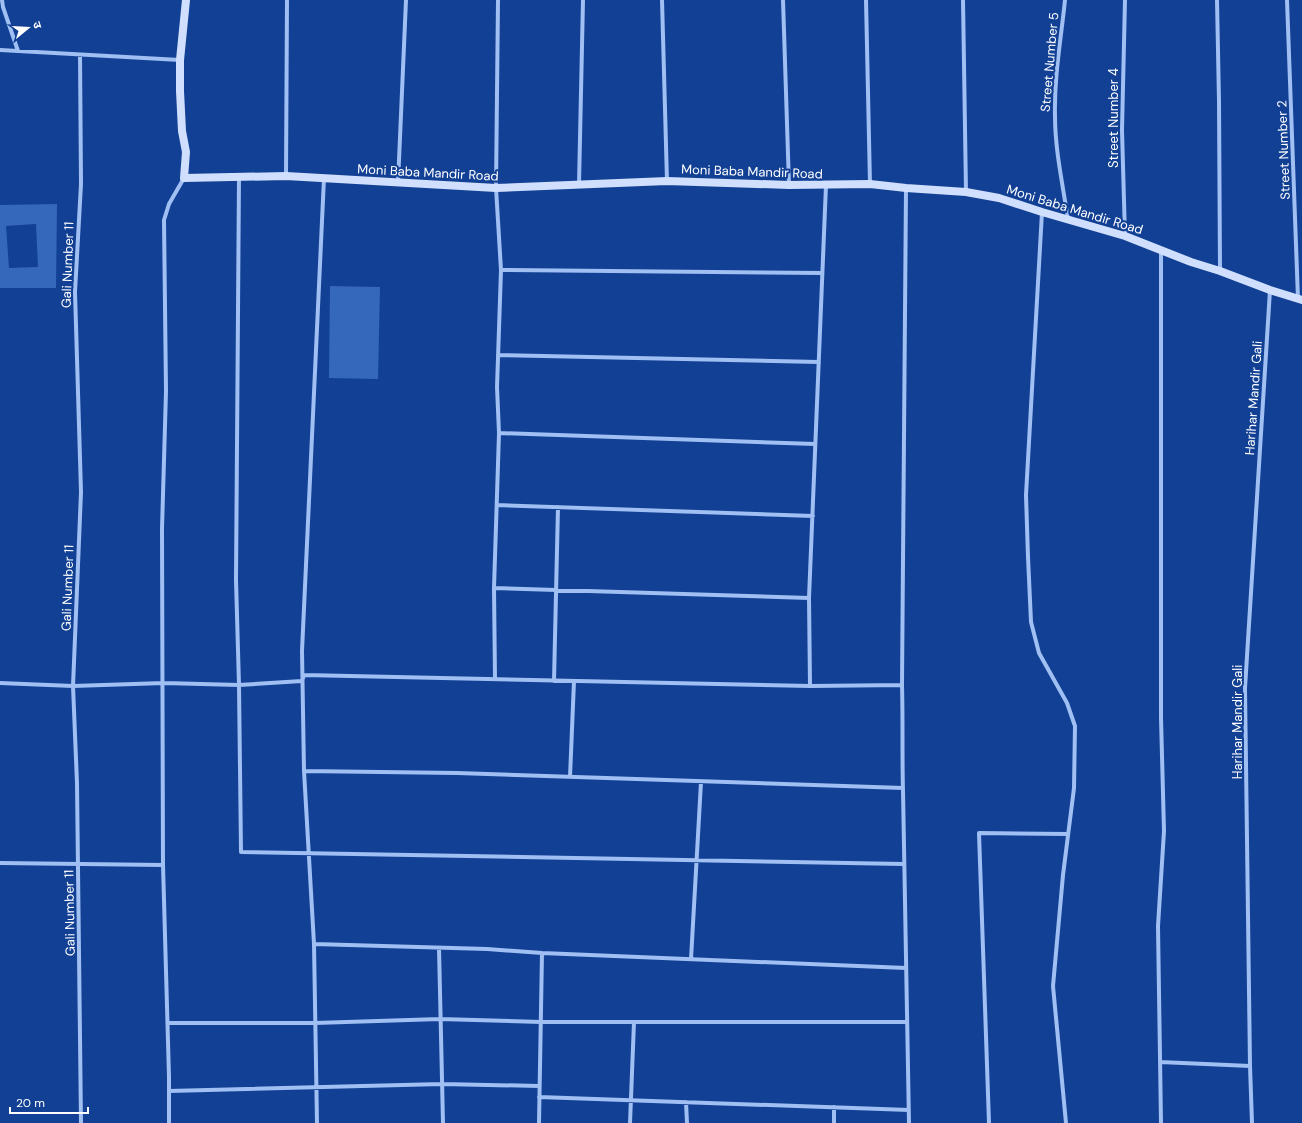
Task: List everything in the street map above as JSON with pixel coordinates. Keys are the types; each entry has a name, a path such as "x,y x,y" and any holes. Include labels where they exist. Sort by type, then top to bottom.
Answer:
{"street":[{"path":"2,0 18,51"},
{"path":"169,1123 168,1023 163,865 164,683 162,529 166,391 164,220 169,204 184,178 186,152 182,131 180,60 186,0"},
{"path":"286,176 287,0"},
{"path":"398,183 406,0"},
{"path":"495,679 494,588 499,433 497,387 501,270 496,188 498,0"},
{"path":"579,184 583,0"},
{"path":"662,0 667,181"},
{"path":"782,0 789,185"},
{"path":"866,0 870,184"},
{"path":"963,0 966,192"},
{"name":"Street Number 5","path":"1065,0 1055,88 1054,117 1056,150 1068,220"},
{"name":"Street Number 4","path":"1125,0 1122,130 1125,236"},
{"path":"1217,0 1220,271"},
{"name":"Street Number 2","path":"1287,0 1300,299"},
{"path":"0,50 180,60"},
{"name":"Gali Number 11","path":"80,55 81,184 75,292 81,492 73,686 77,783 81,1123"},
{"name":"Moni Baba Mandir Road","path":"184,178 286,176 496,188 667,181 789,185 870,184 966,192 999,198 1125,236 1270,290 1300,299"},
{"path":"238,177 236,529 241,852 904,864"},
{"path":"317,1123 314,944 304,771 302,643 324,178"},
{"path":"810,686 809,598 826,185"},
{"path":"906,188 902,685 906,1022 909,1123"},
{"path":"1042,212 1026,495 1028,571 1031,622 1039,653 1066,703 1075,726 1074,788 1053,986 1066,1123"},
{"path":"1161,250 1161,718 1164,831 1158,926 1161,1123"},
{"path":"501,270 822,273"},
{"name":"Harihar Mandir Gali","path":"1252,1123 1245,688 1270,290"},
{"path":"498,355 819,362"},
{"path":"499,433 816,444"},
{"path":"497,505 813,516"},
{"path":"554,681 558,507"},
{"path":"494,588 809,598"},
{"path":"302,681 304,675 810,686 902,685"},
{"path":"0,682 73,686 164,683 239,685 302,681"},
{"path":"570,777 574,681"},
{"path":"304,771 457,773 903,788"},
{"path":"691,959 701,782"},
{"path":"989,1123 979,832 1068,834"},
{"path":"0,863 163,865"},
{"path":"314,944 487,949 542,953 906,968"},
{"path":"438,948 443,1123"},
{"path":"539,1123 542,953"},
{"path":"168,1023 315,1023 440,1019 541,1022 906,1022"},
{"path":"630,1123 634,1022"},
{"path":"1160,1062 1250,1066"},
{"path":"169,1091 442,1084 539,1086"},
{"path":"539,1097 909,1110"},
{"path":"686,1102 687,1123"},
{"path":"834,1107 834,1123"}],"building":[{"path":"57,204 56,288 0,288 0,205","holes":["36,224 38,267 9,268 6,226"]},
{"path":"330,286 380,287 378,379 329,378"}]}
